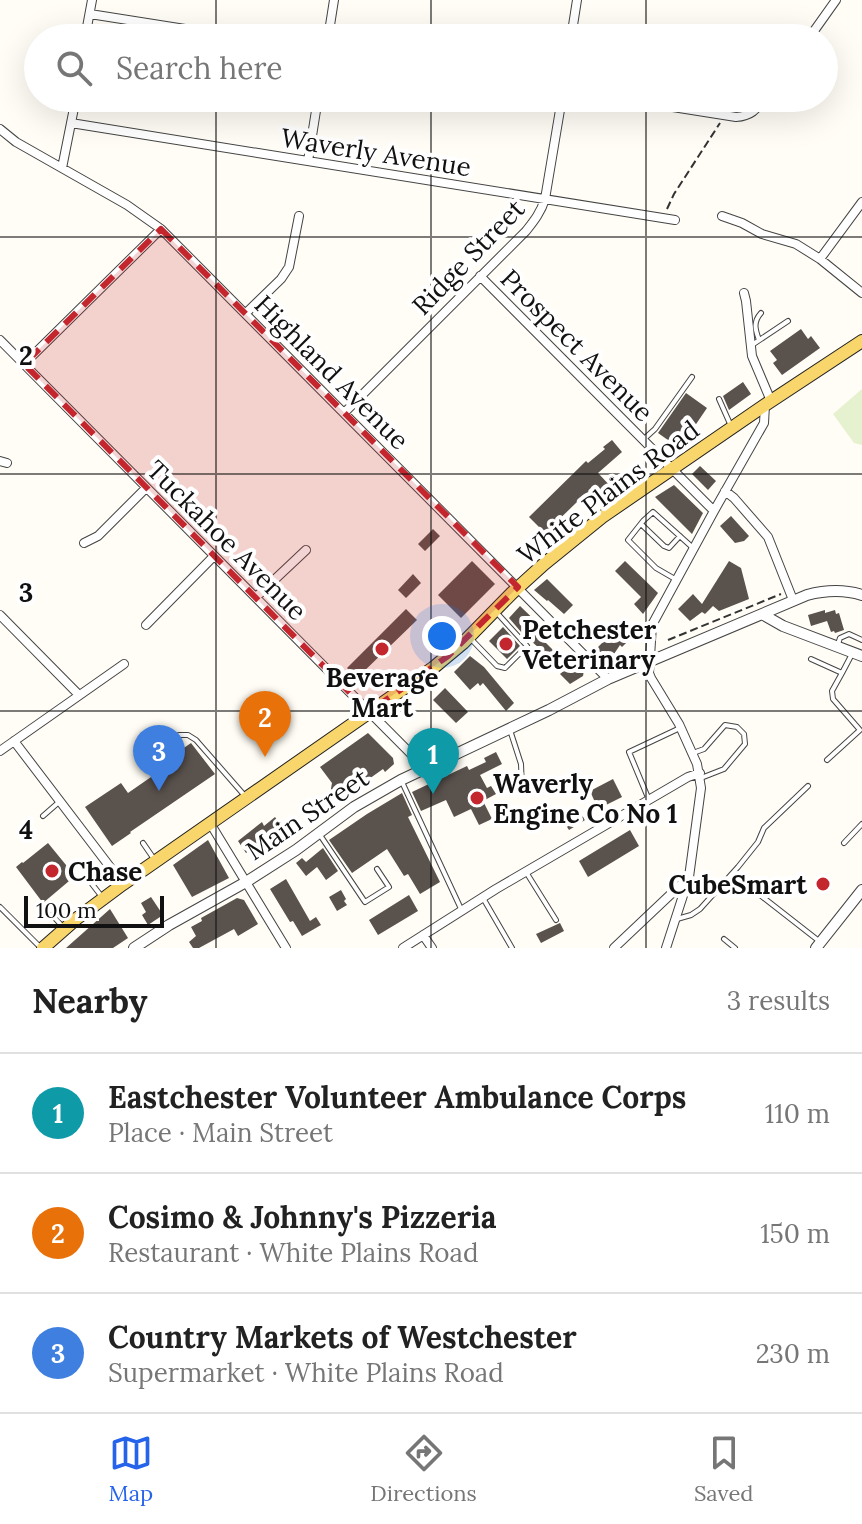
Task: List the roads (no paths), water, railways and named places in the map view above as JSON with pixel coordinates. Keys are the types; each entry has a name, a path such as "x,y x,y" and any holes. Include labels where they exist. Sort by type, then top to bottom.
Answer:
{"main road":[{"name":"White Plains Road","path":"42,948 155,861 433,668 518,587 582,532 862,341"}],"street":[{"path":"88,24 92,0"},
{"path":"330,24 334,0"},
{"path":"573,24 577,0"},
{"path":"819,24 836,0"},
{"path":"90,14 153,24"},
{"path":"62,168 73,112"},
{"path":"308,161 316,112"},
{"name":"Ridge Street","path":"344,413 526,231 542,209 560,112"},
{"path":"706,112 742,117 753,112"},
{"name":"Waverly Avenue","path":"71,123 675,220"},
{"name":"Highland Avenue","path":"0,129 8,137 127,205 161,229 608,679"},
{"path":"820,259 862,202"},
{"path":"246,313 289,267 299,216"},
{"path":"722,216 762,234 796,244 862,293"},
{"path":"24,364 161,229"},
{"name":"Prospect Avenue","path":"480,276 714,511"},
{"path":"666,948 689,877 699,810 700,775 693,753 649,673 652,625 764,423 768,403 752,356 755,342 744,293"},
{"name":"Tuckahoe Avenue","path":"0,340 425,768"},
{"path":"0,356 9,349"},
{"path":"84,543 98,536 146,488"},
{"path":"725,491 768,537 793,600"},
{"path":"256,597 306,550"},
{"path":"146,625 214,556"},
{"name":"Main Street","path":"134,948 246,882 354,807 401,780 608,679 793,600 822,591 862,595"},
{"path":"762,614 783,626 857,654"},
{"path":"0,615 79,695"},
{"path":"0,751 124,664"},
{"path":"14,741 123,884"},
{"path":"403,948 688,777 700,775"},
{"path":"210,823 286,948"},
{"path":"614,948 689,877"},
{"path":"818,945 862,890"},
{"path":"423,935 432,948"}],"lane":[{"path":"761,313 754,326 755,342 788,321"},
{"path":"644,439 655,429 692,377"},
{"path":"719,399 732,428"},
{"path":"612,479 626,500"},
{"path":"677,580 656,568 628,540 653,512 694,548"},
{"path":"641,524 669,548 680,536"},
{"path":"469,637 497,666 505,668 527,646 495,611"},
{"path":"837,646 840,638 849,634 862,640"},
{"path":"827,760 860,730 833,699 832,691 857,654"},
{"path":"811,659 842,673"},
{"path":"693,753 704,749 725,725 737,727 744,734 745,744 724,769 700,775"},
{"path":"509,728 521,764 522,789"},
{"path":"649,800 629,752 680,728"},
{"path":"179,735 188,735 196,740 246,798"},
{"path":"401,780 462,911"},
{"path":"677,919 700,909 758,842 764,828 808,786"},
{"path":"43,816 60,801"},
{"path":"844,843 862,824"},
{"path":"318,833 365,902 389,887 377,869"},
{"path":"143,843 155,861"},
{"path":"526,872 556,920"},
{"path":"92,884 104,899"},
{"path":"760,895 818,945"},
{"path":"483,898 512,948"},
{"path":"0,907 42,948"},
{"path":"52,915 65,929"},
{"path":"724,939 735,948"}],"place":[{"name":"Petchester Veterinary","path":"506,644"},
{"name":"Beverage Mart","path":"382,649"},
{"name":"Cosimo & Johnny's Pizzeria","path":"265,757"},
{"name":"Country Markets of Westchester","path":"159,791"},
{"name":"Eastchester Volunteer Ambulance Corps","path":"433,794"},
{"name":"Waverly Engine Co No 1","path":"477,798"},
{"name":"Chase","path":"52,871"},
{"name":"CubeSmart","path":"823,884"}]}
